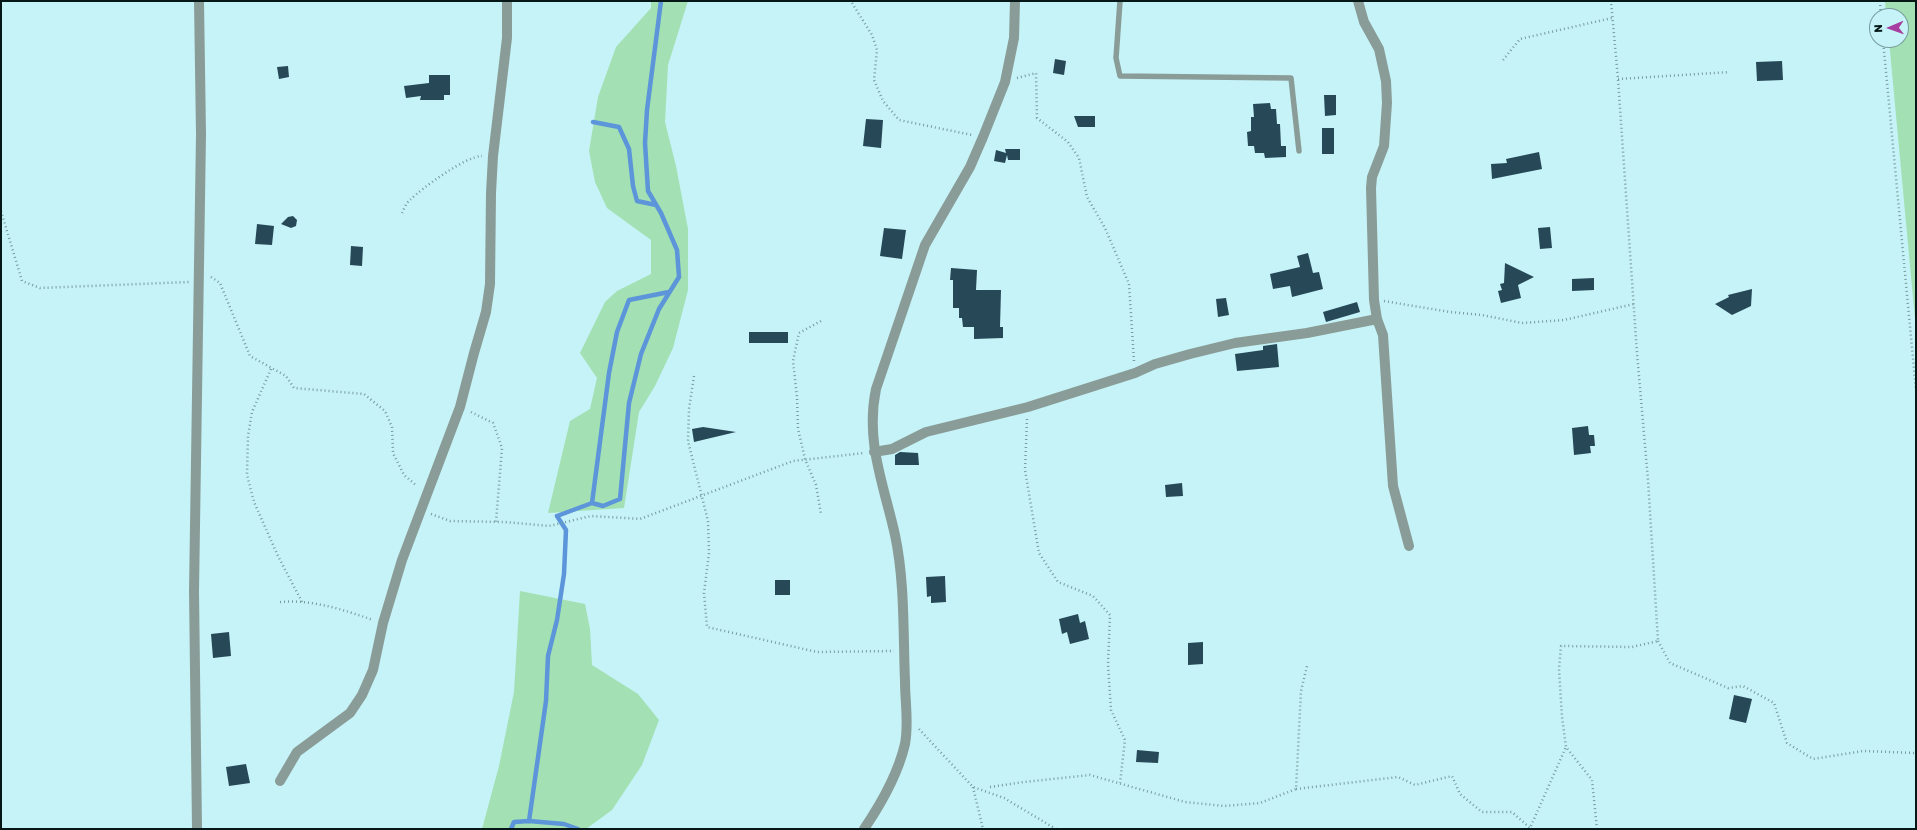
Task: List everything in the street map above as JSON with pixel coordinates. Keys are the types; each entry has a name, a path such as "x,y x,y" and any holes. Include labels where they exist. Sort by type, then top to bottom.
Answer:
{"street":[{"path":"197,829 194,591 201,134 199,1"},
{"path":"280,781 297,752 350,713 362,695 373,670 383,623 402,560 460,407 486,312 490,284 493,156 507,38 507,1"},
{"path":"864,829 881,804 900,761 907,732 898,552 874,452 872,421 876,389 925,245 970,167 1005,82 1013,43 1015,1"},
{"path":"1358,1 1364,22 1379,49 1386,81 1387,103 1384,146 1372,177 1371,188 1374,300 1377,319 1383,335 1393,486 1409,546"},
{"path":"874,452 892,449 926,432 1028,407 1135,373 1155,364 1235,343 1307,333 1377,319"}],"lane":[{"path":"1120,1 1116,58 1120,76 1291,78 1299,151"}],"path":[{"path":"1611,1 1648,480 1658,641 1670,663 1728,688 1743,686 1774,703 1787,743 1813,759 1863,751 1916,753"},
{"path":"852,3 872,35 877,50 874,80 883,101 899,120 983,137"},
{"path":"1503,60 1520,39 1612,18"},
{"path":"1885,48 1916,390"},
{"path":"1618,79 1729,72"},
{"path":"1005,82 1036,73 1037,118 1068,142 1080,158 1087,197 1105,228 1129,284 1131,341 1135,373"},
{"path":"402,214 408,200 440,177 475,156 493,156"},
{"path":"1,211 22,281 40,288 199,277 210,277 220,283 250,356 286,376 294,388 364,394 386,411 392,427 393,453 404,475 426,494"},
{"path":"1374,300 1450,312 1482,315 1522,323 1564,320 1634,304"},
{"path":"821,321 798,333 793,361 797,397 798,429 805,459 816,485 821,514"},
{"path":"271,369 252,412 248,436 247,475 254,502 278,556 302,602"},
{"path":"694,376 689,409 688,442 708,521 709,553 704,593 707,627 816,652 904,651"},
{"path":"460,407 493,423 502,448 496,522"},
{"path":"1028,407 1025,470 1040,553 1058,582 1093,596 1110,615 1108,665 1111,710 1125,740 1120,783"},
{"path":"421,511 450,521 496,522 549,526 591,516 640,519 762,471 793,461 874,452"},
{"path":"280,602 302,602 331,607 383,623"},
{"path":"1597,829 1592,780 1566,747 1562,718 1559,669 1561,646 1632,647 1658,641"},
{"path":"1296,789 1301,691 1307,666"},
{"path":"906,715 973,787 1004,798 1056,829"},
{"path":"990,787 1024,782 1090,776 1185,802 1224,806 1260,802 1296,789 1398,777 1415,785 1452,776 1460,794 1482,812 1512,812 1530,828 1566,747"},
{"path":"973,787 983,829"}],"green space":[{"path":"651,1 688,1 668,65 665,122 676,166 688,229 688,290 673,348 655,386 639,412 624,508 548,513 570,421 590,409 597,378 580,353 605,302 617,291 651,274 651,240 607,208 595,182 589,151 598,97 616,47 651,8"},
{"path":"1885,1 1916,1 1916,330 1890,48 1909,48 1909,8 1885,8"},
{"path":"520,591 585,604 590,629 592,665 638,694 659,720 642,765 612,810 586,829 482,829 499,766 514,692"}],"building":[{"path":"1055,59 1066,61 1064,75 1053,73"},
{"path":"1782,61 1783,80 1757,81 1756,62"},
{"path":"288,66 289,77 279,79 277,67"},
{"path":"429,75 450,75 450,95 444,95 444,100 420,100 421,96 406,98 404,86 429,83"},
{"path":"1324,95 1336,95 1336,115 1325,116"},
{"path":"1270,103 1271,109 1276,109 1277,124 1280,124 1281,146 1286,146 1286,157 1265,158 1264,153 1255,153 1254,146 1248,146 1247,132 1251,131 1251,117 1254,117 1253,104"},
{"path":"1074,116 1095,116 1095,127 1078,127"},
{"path":"866,119 883,120 881,148 863,146"},
{"path":"1322,128 1334,128 1334,154 1322,154"},
{"path":"1005,149 1020,149 1020,160 1008,160 1007,155 1005,163 994,161 996,150 1006,153"},
{"path":"1539,152 1542,169 1492,179 1491,164 1507,163 1506,159"},
{"path":"293,216 297,220 296,226 291,228 281,224 288,217"},
{"path":"257,224 274,226 272,245 255,244"},
{"path":"1550,227 1552,248 1540,249 1538,228"},
{"path":"884,228 906,230 902,259 880,256"},
{"path":"351,246 363,247 362,266 350,265"},
{"path":"1308,253 1313,273 1319,272 1323,289 1292,297 1290,286 1273,289 1270,274 1300,267 1297,256"},
{"path":"1505,263 1534,277 1518,285 1521,298 1501,303 1498,291 1502,290 1500,284 1504,283"},
{"path":"951,268 977,270 976,290 1001,290 1000,327 1003,327 1003,338 974,339 974,327 963,327 962,318 959,318 959,308 953,308 953,280 950,280"},
{"path":"1594,278 1594,290 1572,291 1572,279"},
{"path":"1752,289 1751,306 1732,315 1715,304 1729,297 1728,295"},
{"path":"1226,298 1229,315 1218,317 1216,299"},
{"path":"1357,302 1360,312 1326,322 1323,312"},
{"path":"749,332 788,332 788,343 749,343"},
{"path":"1277,344 1279,367 1237,371 1235,354 1263,350 1263,346"},
{"path":"1588,426 1589,435 1594,435 1595,446 1590,446 1591,453 1574,455 1572,428"},
{"path":"703,427 736,432 694,442 692,429"},
{"path":"900,452 918,453 919,465 895,465 895,455"},
{"path":"1182,483 1183,496 1166,497 1165,485"},
{"path":"945,576 946,602 931,603 931,596 927,597 926,577"},
{"path":"775,580 790,580 790,595 775,595"},
{"path":"1078,614 1080,623 1085,621 1089,639 1070,644 1067,632 1062,634 1059,619"},
{"path":"229,632 231,656 213,658 211,634"},
{"path":"1203,642 1203,664 1188,665 1188,643"},
{"path":"1734,695 1752,699 1746,723 1729,719"},
{"path":"1137,750 1159,752 1158,763 1136,762"},
{"path":"246,764 250,783 229,786 226,767"}],"waterway":[{"path":"592,503 603,506 620,499 629,403 641,354 659,309 679,277 677,250 661,213 648,191 645,143 647,110 661,1"},
{"path":"593,122 619,127 629,149 633,186 637,201 656,205"},
{"path":"511,829 514,822 529,821 546,701 548,656 557,620 564,574 566,530 557,516 592,503 609,373 617,332 629,300 669,292"},
{"path":"529,821 564,824 578,829"}]}
